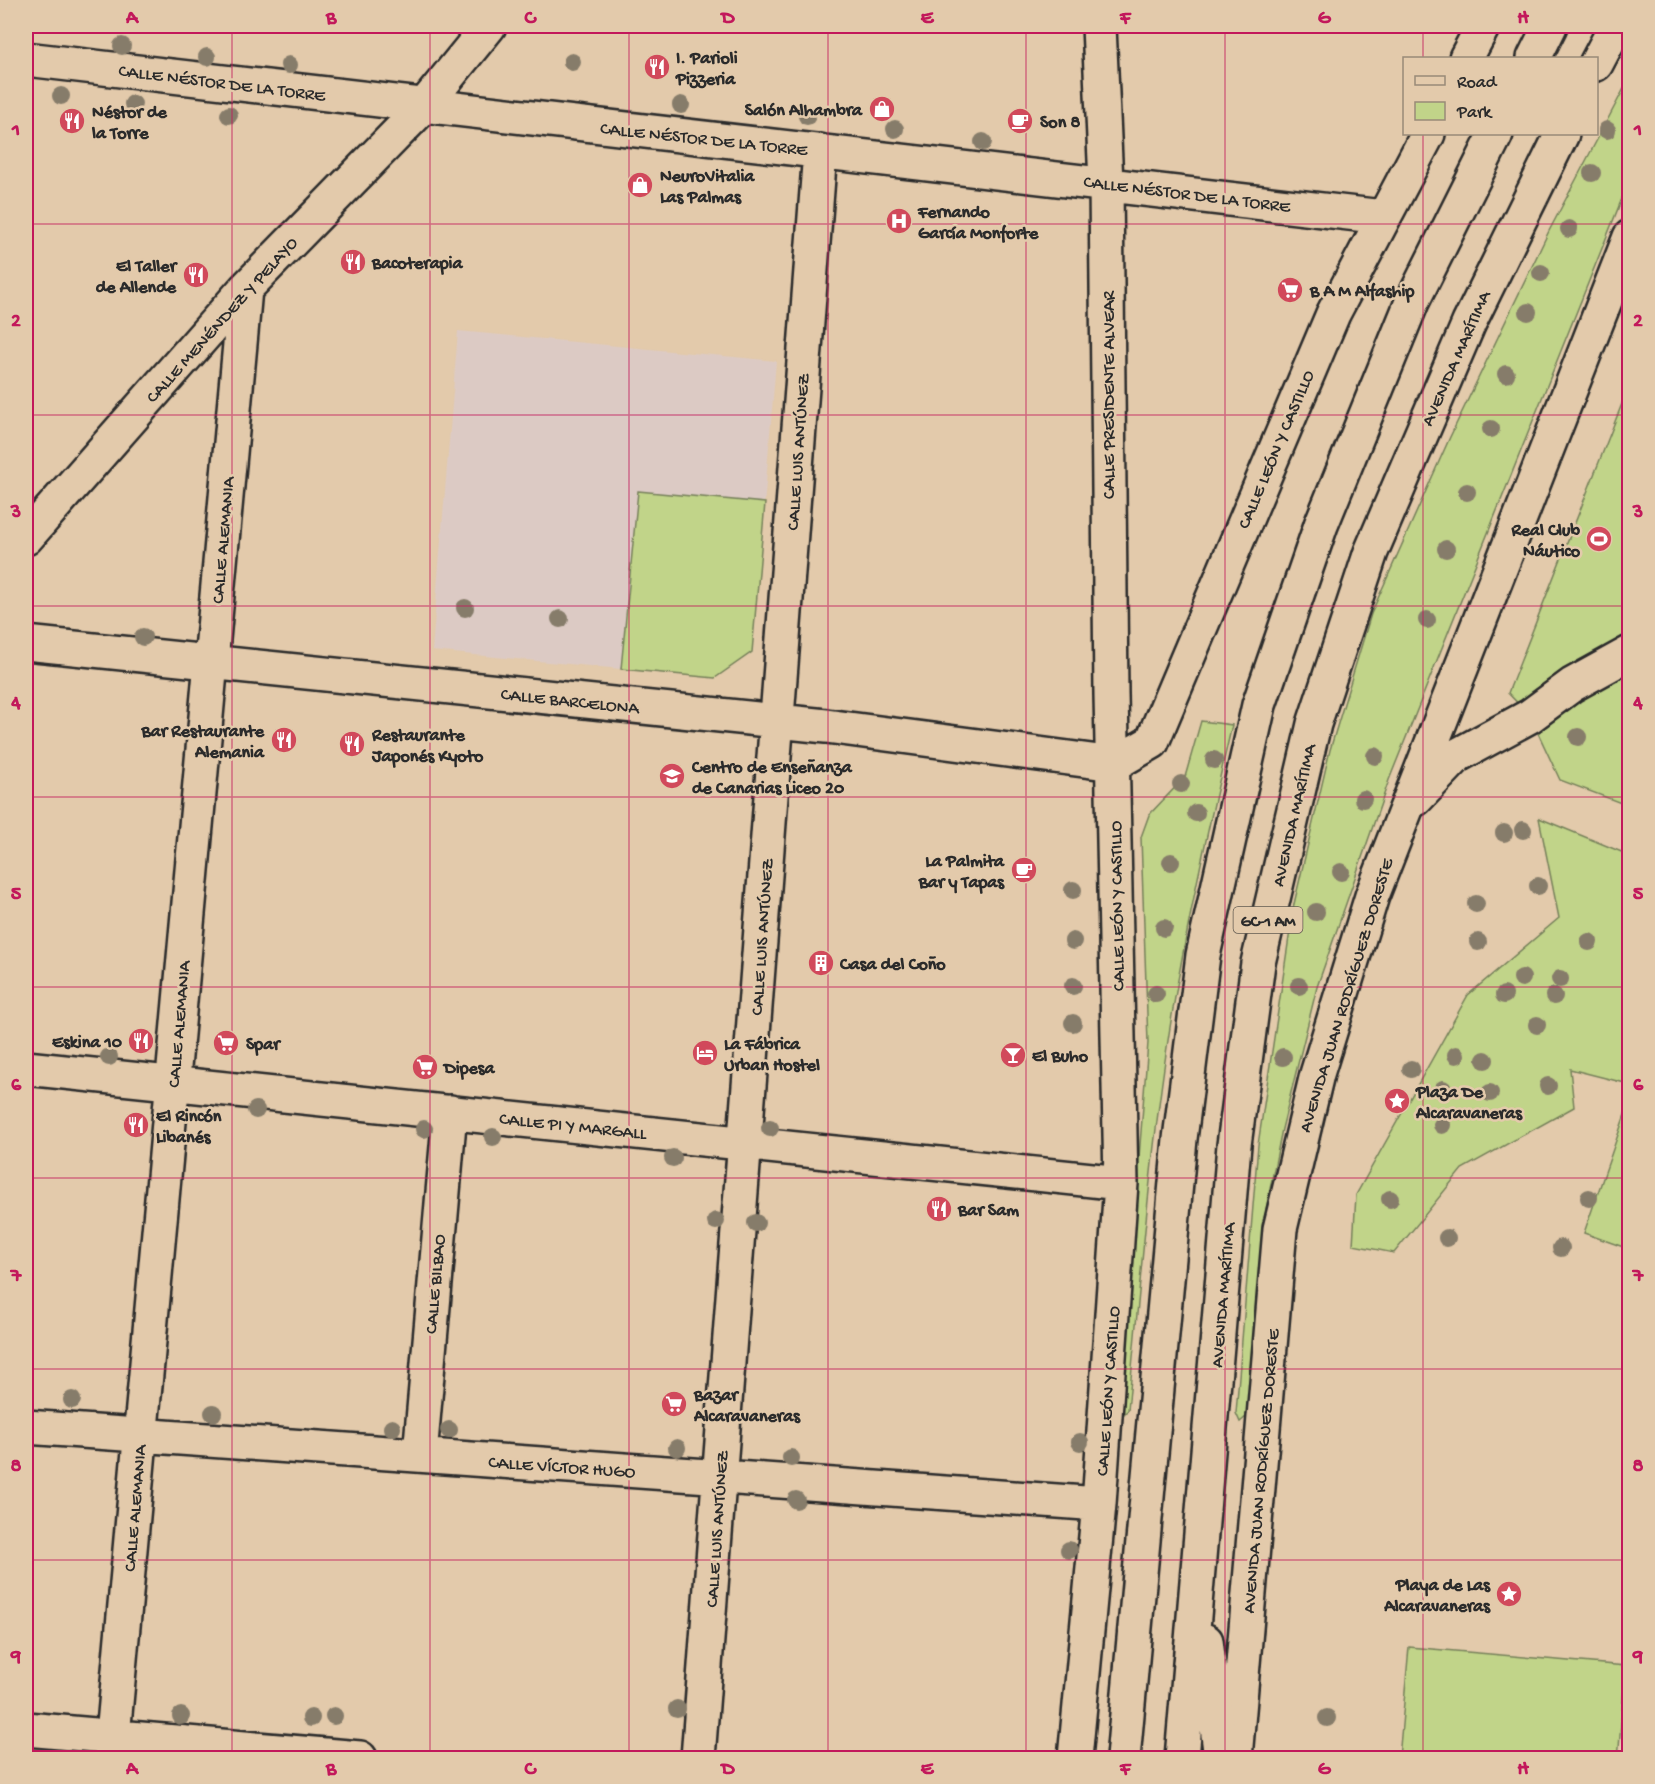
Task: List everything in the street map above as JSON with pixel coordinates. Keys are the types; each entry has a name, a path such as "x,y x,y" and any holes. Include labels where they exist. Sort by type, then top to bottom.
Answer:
{"main road":[{"name":"CALLE MENÉNDEZ Y PELAYO","path":"26,538 245,289 424,106 489,26"},
{"name":"CALLE PRESIDENTE ALVEAR","path":"1098,26 1106,183 1111,694 1114,764"},
{"path":"1467,57 1483,26"},
{"path":"1534,57 1550,26"},
{"path":"1598,60 1616,26"},
{"name":"CALLE NÉSTOR DE LA TORRE","path":"26,59 1383,217"},
{"name":"CALLE LEÓN Y CASTILLO","path":"1075,1758 1099,1504 1121,1183 1114,764 1152,742 1333,315 1427,135"},
{"name":"GC-1 AM","path":"1123,1758 1183,1116 1203,955 1258,705 1321,525 1412,302 1496,135"},
{"name":"AVENIDA MARÍTIMA","path":"1182,1758 1234,1145 1258,963 1314,724 1371,552 1469,323 1562,135"},
{"name":"CALLE LUIS ANTÚNEZ","path":"698,1758 820,151"},
{"name":"AVENIDA JUAN RODRÍGUEZ DORESTE","path":"1235,1758 1280,1229 1317,1074 1372,896 1629,237"},
{"name":"CALLE ALEMANIA","path":"112,1748 245,289"},
{"name":"CALLE BARCELONA","path":"26,643 777,721 1114,764"},
{"path":"1405,812 1458,755 1530,716 1572,685 1629,653"},
{"name":"CALLE PI Y MARGALL","path":"26,1068 1121,1183"},
{"name":"CALLE BILBAO","path":"420,1455 450,1112"},
{"name":"CALLE VÍCTOR HUGO","path":"26,1427 1099,1504"},
{"path":"1198,1578 1221,1758"},
{"path":"26,1729 112,1748 360,1758"}],"shaded area":[{"path":"458,331 776,361 752,652 715,678 432,651"}],"green space":[{"path":"1629,79 1629,181 1389,780 1317,987 1282,1129 1266,1209 1247,1416 1240,1422 1236,1413 1258,1145 1294,904 1330,750 1371,614 1450,437 1549,231"},
{"name":"Real Club Náutico","path":"1629,386 1629,806 1560,780 1530,716 1508,693"},
{"path":"638,491 765,503 752,652 715,678 621,669"},
{"path":"1201,721 1232,725 1200,866 1165,1059 1142,1259 1128,1410 1122,1416 1119,1410 1148,1043 1141,837 1149,815 1185,777"},
{"path":"1539,818 1629,855 1629,1084 1570,1069 1574,1107 1462,1169 1394,1253 1353,1245 1356,1195 1468,995 1559,918"},
{"path":"1629,1103 1630,1249 1584,1233"},
{"path":"1409,1647 1626,1666 1618,1758 1399,1758"}],"place":[{"name":"I. Parioli Pizzeria","path":"657,67"},
{"name":"Salón Alhambra","path":"882,109"},
{"name":"Néstor de la Torre","path":"72,121"},
{"name":"Son 8","path":"1020,121"},
{"name":"NeuroVitalia Las Palmas","path":"640,185"},
{"name":"Fernando García Monforte","path":"899,221"},
{"name":"Bacoterapia","path":"353,262"},
{"name":"El Taller de Allende","path":"196,275"},
{"name":"B A M Alfaship","path":"1290,290"},
{"name":"Real Club Náutico","path":"1599,539"},
{"name":"Bar Restaurante Alemania","path":"284,740"},
{"name":"Restaurante Japonés Kyoto","path":"352,744"},
{"name":"Centro de Enseñanza de Canarias Liceo 20","path":"672,776"},
{"name":"La Palmita Bar y Tapas","path":"1024,870"},
{"name":"Casa del Coño","path":"821,963"},
{"name":"Eskina 10","path":"141,1041"},
{"name":"Spar","path":"226,1043"},
{"name":"La Fábrica Urban Hostel","path":"705,1053"},
{"name":"El Buho","path":"1013,1055"},
{"name":"Dipesa","path":"425,1067"},
{"name":"Plaza De Alcaravaneras","path":"1397,1101"},
{"name":"El Rincón Libanés","path":"136,1125"},
{"name":"Bar Sam","path":"939,1209"},
{"name":"Bazar Alcaravaneras","path":"674,1404"},
{"name":"Playa de Las Alcaravaneras","path":"1509,1594"}]}
